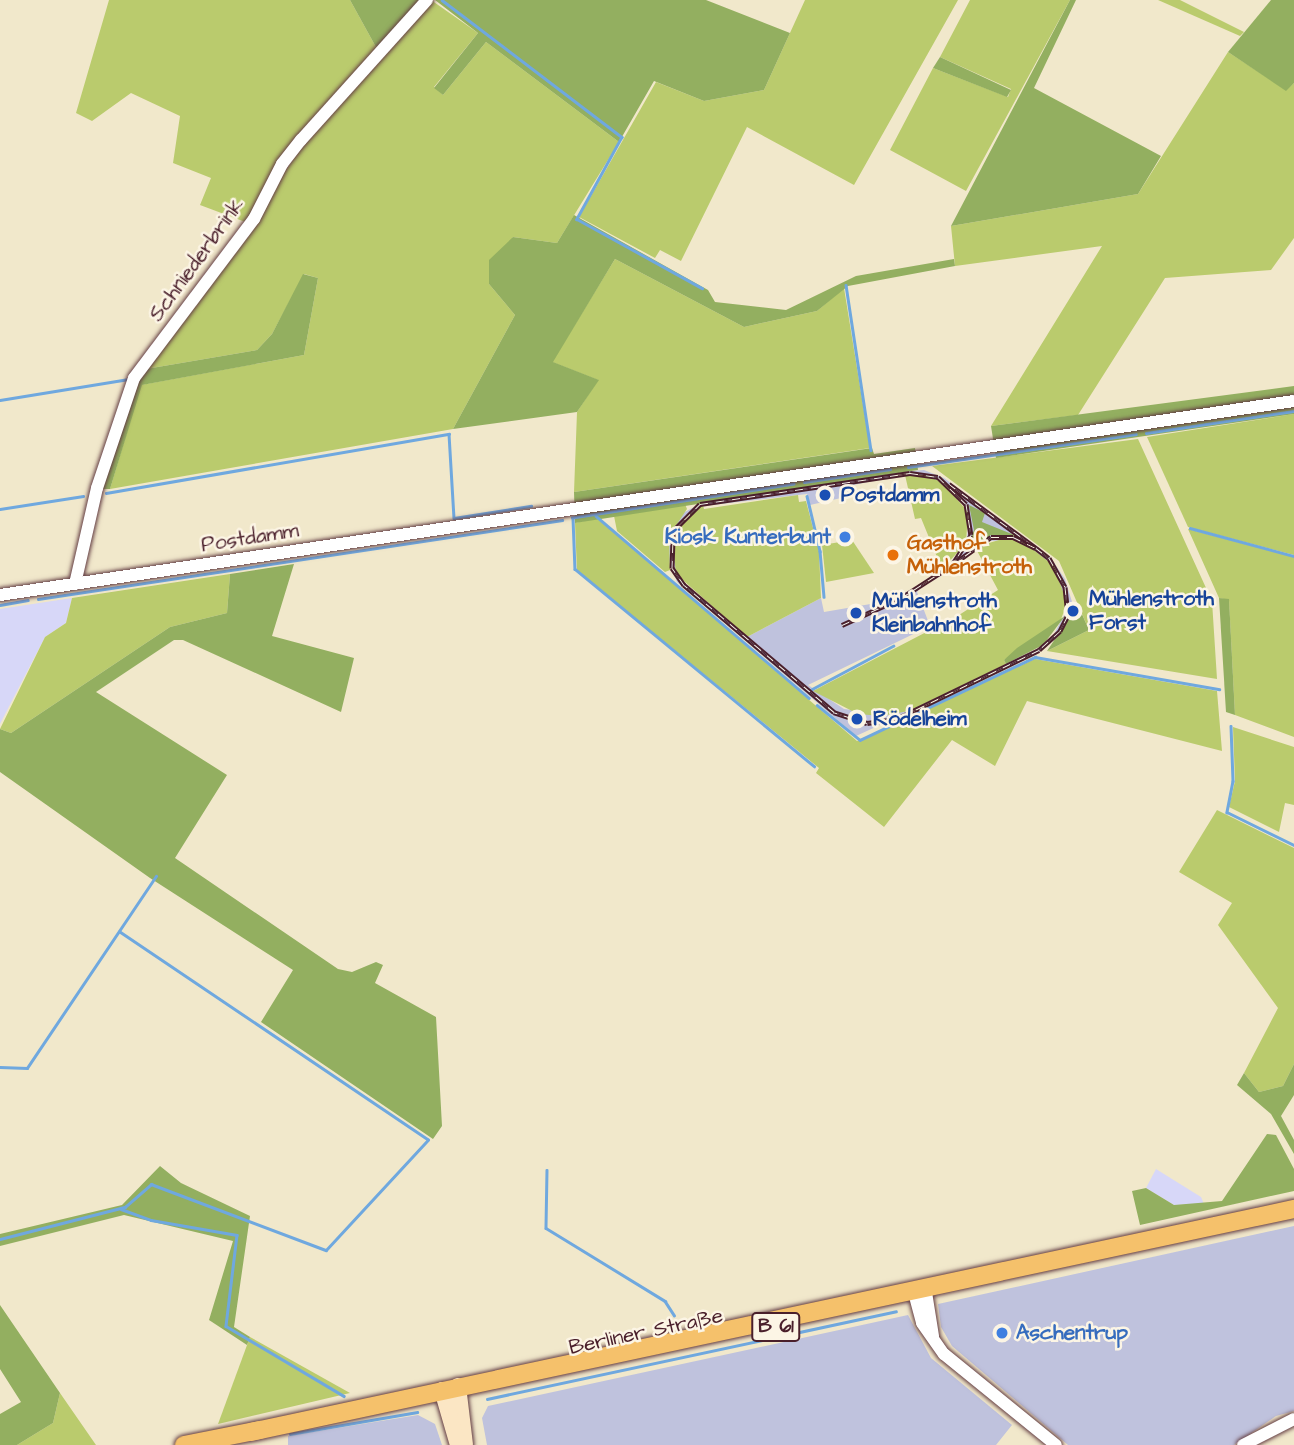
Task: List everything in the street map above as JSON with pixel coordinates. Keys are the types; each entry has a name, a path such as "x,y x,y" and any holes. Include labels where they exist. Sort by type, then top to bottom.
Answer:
{"main road":[{"name":"Berliner Straße","path":"184,1445 451,1392 1294,1209"},
{"path":"451,1392 458,1445"},
{"path":"451,1392 465,1445"}],"street":[{"name":"Schniederbrink","path":"75,584 97,488 134,379 254,219 282,164 301,139 427,0"},
{"name":"Postdamm","path":"0,595 1294,401"},
{"path":"920,1292 935,1343 1056,1445"},
{"path":"1243,1445 1294,1419"}],"shaded area":[{"path":"924,470 944,478 1050,557 1065,579 1077,618 1069,618 1062,633 1039,652 856,736 677,582 667,555 669,536 683,513 709,499 896,473 896,476 849,486 850,496 810,505 807,494 703,506 678,526 671,545 680,579 747,637 821,598 824,612 888,601 925,583 917,592 930,626 808,685 844,709 892,715 1037,649 1053,636 1067,610 1054,566 1018,540 986,541 938,578 966,543 970,518 961,499 942,482 901,472"},
{"path":"72,598 66,623 45,637 0,724 0,609"},
{"path":"1156,1169 1201,1197 1204,1204 1174,1205 1146,1188"},
{"path":"1294,1226 1294,1411 1276,1416 1234,1445 1068,1445 952,1346 941,1327 938,1304"},
{"path":"908,1315 931,1358 1012,1425 996,1445 487,1445 482,1418 488,1406"},
{"path":"418,1415 435,1424 442,1445 288,1445 288,1436"}],"green space":[{"path":"109,0 350,0 377,49 299,136 248,223 200,205 211,178 173,163 180,116 131,93 92,121 76,113"},
{"path":"350,0 420,0 377,49"},
{"path":"431,0 478,33 434,87 443,95 486,42 619,142 557,243 513,237 489,284 515,315 453,429 110,489 141,385 304,355 318,278 304,274 272,334 257,350 146,369 305,143"},
{"path":"435,0 706,0 790,33 764,90 704,101 654,81 619,142 486,42 443,95 434,88 478,33"},
{"path":"805,0 958,0 854,185 747,127 681,261 660,250 655,258 579,217 656,82 704,101 764,90"},
{"path":"970,0 1070,0 966,191 890,150 933,68 1008,97 1011,89 940,57"},
{"path":"1070,0 1076,0 1034,88 1161,156 1138,194 951,226"},
{"path":"1158,0 1180,0 1244,32 1240,36"},
{"path":"1271,0 1294,0 1294,83 1286,91 1228,52"},
{"path":"1228,52 1286,90 1294,83 1294,238 1271,270 1165,278 1078,415 991,426 1102,246 955,266 951,226 1138,194"},
{"path":"940,57 1011,90 1007,97 933,68"},
{"path":"574,215 708,290 715,302 786,310 856,276 954,259 955,266 848,286 817,311 744,327 615,259 553,362 599,380 577,412 453,429 515,315 489,284 489,260 513,237 557,243"},
{"path":"615,259 744,327 817,311 844,288 870,448 574,492 577,412 598,380 552,362"},
{"path":"303,274 318,278 304,355 142,385 110,489 100,489 137,380 146,369 257,350 272,334"},
{"path":"1294,386 1294,414 996,458 991,426"},
{"path":"1294,414 1294,555 1188,527 1147,437"},
{"path":"1138,439 1212,601 1217,679 1047,651 1089,630 1059,561 932,466"},
{"path":"872,448 874,454 915,448 918,470 575,523 574,492"},
{"path":"905,475 924,475 942,482 968,512 966,543 937,575 937,557 921,518 915,519"},
{"path":"798,495 799,502 806,501 819,551 821,598 747,637 676,574 672,538 687,516 703,505 704,509"},
{"path":"685,504 687,509 669,536 670,570 665,572 617,531 614,516"},
{"path":"969,505 985,513 982,522 1019,537 991,535 966,550 974,530"},
{"path":"597,518 857,741 1035,659 1217,691 1222,751 1027,701 995,766 952,740 884,827 816,773 819,768 577,571 575,523"},
{"path":"1188,529 1294,557 1294,737 1235,715 1229,600 1219,598"},
{"path":"1006,538 1025,543 1054,566 1067,603 1060,622 1004,660 1006,664 909,711 881,716 858,714 813,691 959,615 998,590 975,547"},
{"path":"852,540 874,573 826,582 822,545"},
{"path":"294,564 272,636 354,658 341,712 183,640 174,640 96,692 227,775 175,858 338,969 352,972 376,962 383,965 375,983 436,1017 442,1126 433,1139 261,1022 293,970 150,878 0,772 0,729 11,733 170,627 227,613 230,574"},
{"path":"230,574 227,613 170,627 11,733 0,729 45,637 66,623 72,598"},
{"path":"1219,598 1229,599 1235,715 1226,712"},
{"path":"1077,603 1089,630 1047,651 1069,618 1077,618"},
{"path":"1065,616 1043,645 1006,664 1004,660 1017,648"},
{"path":"1233,727 1294,747 1294,805 1285,803 1279,832 1229,807 1235,781"},
{"path":"1217,810 1294,848 1294,1064 1283,1086 1259,1092 1244,1073 1278,1008 1218,925 1232,903 1179,872"},
{"path":"1294,1064 1294,1095 1281,1116 1294,1140 1294,1154 1271,1114 1237,1085 1244,1073 1259,1092 1283,1086"},
{"path":"1267,1134 1276,1135 1294,1169 1294,1191 1140,1225 1132,1191 1146,1188 1174,1205 1222,1201"},
{"path":"160,1166 181,1183 250,1216 234,1327 250,1337 247,1345 209,1320 233,1241 124,1215 0,1246 0,1234 122,1205"},
{"path":"0,1305 60,1393 53,1423 17,1445 0,1445 0,1414 21,1402 0,1369"},
{"path":"250,1337 350,1393 218,1424"},
{"path":"60,1393 96,1445 17,1445 53,1423"}],"waterway":[{"path":"442,0 622,137 577,219 702,288"},
{"path":"846,285 871,450"},
{"path":"0,400 128,379"},
{"path":"1146,433 1294,411"},
{"path":"106,493 449,434 454,518 531,506"},
{"path":"908,467 1136,434"},
{"path":"804,482 890,469"},
{"path":"794,484 573,518 575,569 814,766"},
{"path":"0,509 83,496"},
{"path":"807,496 820,551 824,597"},
{"path":"596,516 809,698"},
{"path":"38,599 562,520"},
{"path":"1190,528 1294,556"},
{"path":"0,605 28,600"},
{"path":"812,689 893,646"},
{"path":"817,705 860,740 1035,657 1219,689"},
{"path":"1231,726 1233,781 1227,812 1294,845"},
{"path":"0,1067 27,1068 156,876"},
{"path":"0,1239 125,1207 151,1184 326,1250 428,1140 120,932"},
{"path":"547,1170 546,1228 665,1301 674,1315"},
{"path":"121,1209 151,1220 237,1235 226,1326 344,1396"},
{"path":"487,1399 896,1311"},
{"path":"290,1434 417,1412"}],"railway":[{"path":"949,484 1036,548 1049,558 1065,587 1068,615 1060,631 1039,650 896,719 867,723 834,712 684,585 672,568 673,531 700,504 910,473 938,477 966,504 971,535 952,565 991,537 1013,537 1036,548"},
{"path":"842,625 901,598 952,565"}],"place":[{"name":"Postdamm","path":"825,495"},
{"name":"Kiosk Kunterbunt","path":"845,537"},
{"name":"Gasthof Mühlenstroth","path":"893,555"},
{"name":"Mühlenstroth Forst","path":"1073,611"},
{"name":"Mühlenstroth Kleinbahnhof","path":"856,613"},
{"name":"Rödelheim","path":"857,719"},
{"name":"Aschentrup","path":"1002,1333"}]}
